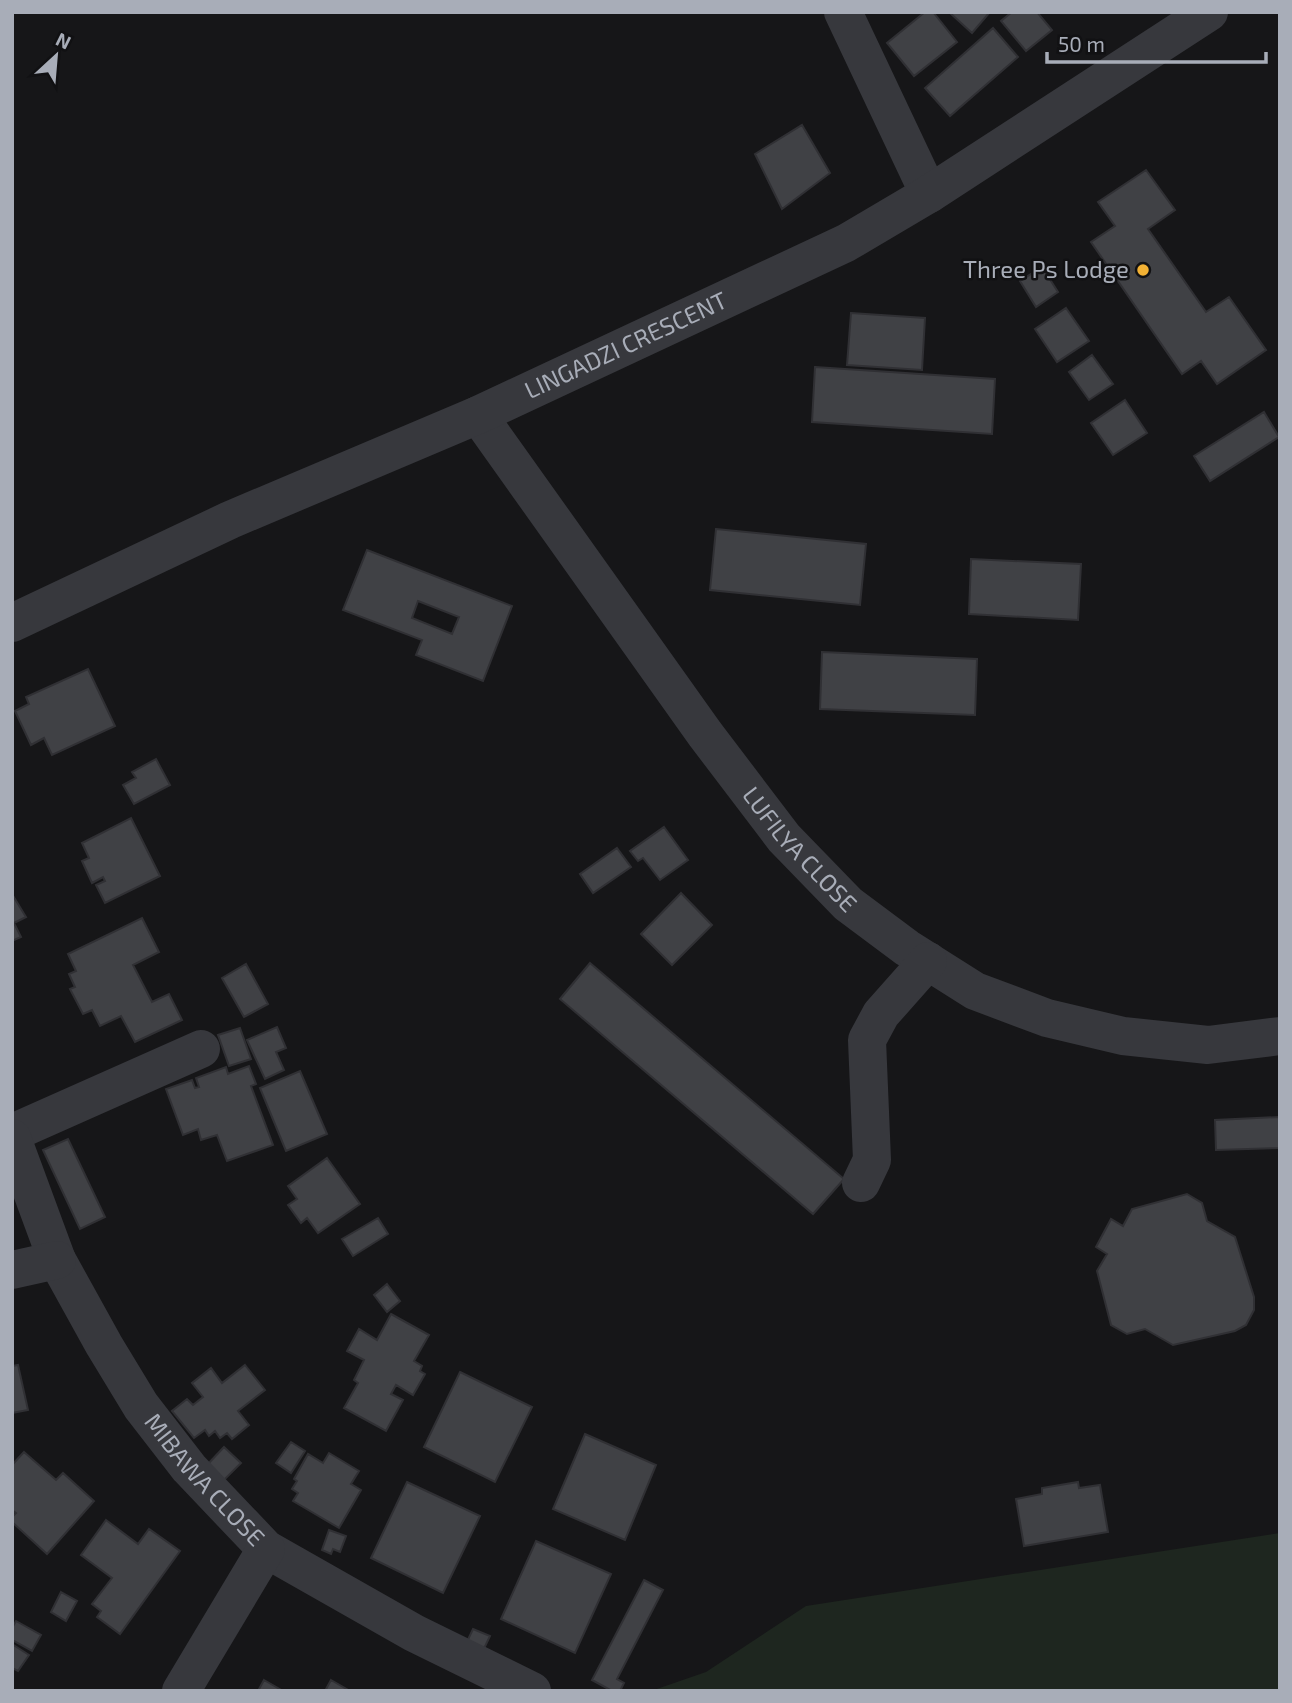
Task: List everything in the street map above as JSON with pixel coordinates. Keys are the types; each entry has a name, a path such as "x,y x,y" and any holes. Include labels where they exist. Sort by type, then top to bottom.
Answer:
{"street":[{"path":"843,12 929,194"},
{"name":"LINGADZI CRESCENT","path":"12,623 230,520 478,415 846,243 929,194 1209,12"},
{"name":"LUFILYA CLOSE","path":"478,415 705,734 784,838 848,904 907,948 975,990 1046,1018 1123,1036 1208,1045 1280,1036"},
{"path":"861,1183 872,1160 867,1040 881,1014 928,961"},
{"path":"12,1133 201,1049"},
{"name":"MIBAWA CLOSE","path":"12,1138 57,1260 141,1406 189,1468 266,1549 414,1633 532,1691"},
{"path":"12,1270 57,1260"},
{"path":"181,1691 266,1549"}],"shaded area":[{"path":"1280,1533 1280,1691 651,1691 706,1672 806,1606"}],"building":[{"path":"925,12 933,12 957,42 914,76 887,43"},
{"path":"949,12 990,12 972,33"},
{"path":"1012,12 1037,12 1052,30 1026,51 1001,21"},
{"path":"993,28 1018,57 950,116 925,88"},
{"path":"802,125 830,173 782,209 755,154"},
{"name":"Three Ps Lodge","path":"1146,170 1175,210 1148,229 1206,312 1229,297 1266,350 1217,384 1201,361 1182,374 1091,242 1115,226 1098,202"},
{"path":"1042,267 1058,292 1036,307 1020,281"},
{"path":"1066,308 1089,341 1057,362 1035,329"},
{"path":"851,313 925,318 922,370 847,365"},
{"path":"1092,355 1113,384 1089,400 1069,372"},
{"path":"815,367 995,379 992,434 812,422"},
{"path":"1125,400 1147,433 1113,455 1091,423"},
{"path":"1264,412 1279,437 1210,481 1194,456"},
{"path":"716,529 866,544 860,605 710,590"},
{"path":"367,550 512,606 483,681 416,655 422,640 343,610","holes":["418,601 459,617 452,634 412,618"]},
{"path":"971,559 1081,564 1078,620 969,614"},
{"path":"822,652 977,659 975,715 820,709"},
{"path":"88,669 115,726 52,755 44,738 31,745 15,711 29,704 26,697"},
{"path":"156,759 170,785 134,804 123,785 136,778 132,772"},
{"path":"131,818 160,876 105,903 96,885 105,881 103,877 92,883 82,861 89,858 82,843"},
{"path":"664,827 688,860 660,880 643,858 638,861 630,851"},
{"path":"617,848 631,867 593,893 580,874"},
{"path":"681,893 712,925 672,965 641,934"},
{"path":"12,894 26,917 14,923 21,937 12,941"},
{"path":"142,918 159,952 133,965 152,1002 169,994 182,1020 135,1042 121,1016 100,1026 92,1010 83,1014 70,989 75,987 69,974 76,971 68,954"},
{"path":"590,963 844,1179 813,1214 560,999"},
{"path":"246,964 268,1004 244,1017 222,978"},
{"path":"277,1027 286,1048 276,1052 284,1070 265,1079 247,1040"},
{"path":"240,1028 251,1059 229,1066 218,1035"},
{"path":"249,1066 256,1084 251,1086 273,1145 227,1161 217,1135 201,1140 198,1129 183,1135 166,1089 192,1080 195,1088 199,1087 196,1078 226,1067 228,1074"},
{"path":"300,1071 327,1134 286,1151 260,1088"},
{"path":"1280,1117 1280,1148 1216,1150 1215,1120"},
{"path":"68,1139 105,1217 80,1229 43,1150"},
{"path":"327,1158 360,1204 318,1233 307,1218 301,1223 288,1205 297,1199 288,1186"},
{"path":"1187,1194 1202,1203 1207,1221 1235,1237 1254,1297 1254,1310 1246,1325 1235,1331 1173,1345 1145,1329 1127,1334 1111,1325 1097,1271 1107,1254 1096,1247 1111,1219 1123,1226 1132,1209"},
{"path":"378,1218 388,1234 353,1256 342,1239"},
{"path":"387,1284 400,1301 387,1312 374,1295"},
{"path":"391,1314 429,1335 414,1361 422,1366 420,1371 425,1374 413,1395 396,1385 391,1394 403,1400 386,1431 344,1408 358,1383 354,1380 364,1360 347,1351 359,1329 377,1340"},
{"path":"18,1365 28,1410 12,1413 12,1366"},
{"path":"245,1365 265,1390 238,1411 249,1425 232,1439 227,1433 220,1438 215,1431 209,1436 205,1430 194,1438 172,1411 187,1399 193,1405 203,1397 192,1383 211,1368 222,1383"},
{"path":"460,1372 532,1407 495,1482 424,1447"},
{"path":"585,1434 656,1465 625,1540 553,1509"},
{"path":"291,1442 305,1451 291,1473 276,1463"},
{"path":"224,1447 241,1463 224,1480 207,1465"},
{"path":"24,1452 56,1480 63,1473 94,1501 47,1554 12,1522 16,1513 12,1510 12,1465"},
{"path":"329,1453 359,1471 351,1484 361,1490 339,1528 293,1501 298,1493 292,1489 297,1481 294,1479 308,1454 323,1463"},
{"path":"407,1482 480,1516 443,1593 371,1558"},
{"path":"1078,1482 1079,1488 1100,1485 1108,1532 1024,1546 1016,1499 1042,1494 1042,1488"},
{"path":"106,1520 138,1544 149,1529 180,1551 120,1634 97,1617 101,1611 92,1604 112,1578 81,1555"},
{"path":"329,1530 346,1536 340,1552 333,1549 331,1554 322,1550"},
{"path":"536,1541 611,1574 575,1653 501,1619"},
{"path":"644,1580 663,1590 617,1679 624,1683 620,1691 612,1691 592,1680"},
{"path":"61,1592 77,1601 66,1621 51,1612"},
{"path":"16,1621 41,1635 32,1651 12,1640 12,1628"},
{"path":"473,1629 490,1636 480,1657 463,1650"},
{"path":"12,1644 29,1655 18,1671 12,1668"},
{"path":"264,1680 283,1691 258,1691"},
{"path":"331,1680 350,1691 325,1691"}],"place":[{"name":"Three Ps Lodge","path":"1143,270"}]}
